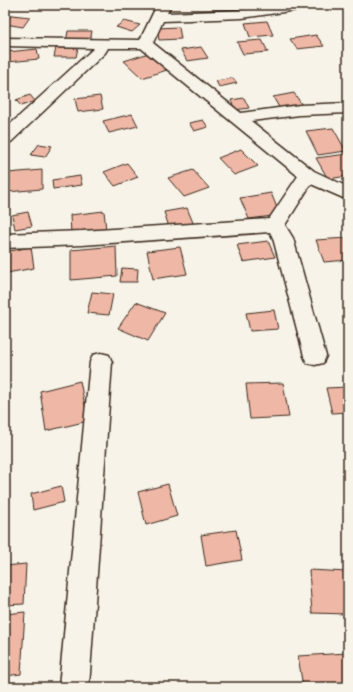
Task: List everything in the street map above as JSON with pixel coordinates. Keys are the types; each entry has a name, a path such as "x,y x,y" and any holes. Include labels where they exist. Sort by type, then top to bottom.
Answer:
{"street":[{"path":"145,44 161,11 242,14 304,5"},
{"path":"5,42 145,44 239,118 308,175 348,194"},
{"path":"5,138 100,50 103,44"},
{"path":"239,118 300,110 348,108"},
{"path":"275,225 308,175"},
{"path":"5,241 82,238 275,225"},
{"path":"275,225 283,238 315,356"},
{"path":"74,687 101,362"}],"building":[{"path":"12,15 30,17 23,27 5,24"},
{"path":"124,21 140,25 132,32 116,27"},
{"path":"267,21 273,35 250,37 245,23"},
{"path":"179,27 181,39 159,40 157,28"},
{"path":"68,31 92,31 90,42 66,42"},
{"path":"316,35 324,46 297,49 290,39"},
{"path":"262,40 268,52 243,54 237,42"},
{"path":"201,47 208,58 187,61 181,50"},
{"path":"56,48 78,48 76,57 54,57"},
{"path":"37,49 39,59 8,62 7,52"},
{"path":"149,53 167,70 142,78 124,61"},
{"path":"233,78 237,83 219,87 216,81"},
{"path":"294,93 302,105 280,109 273,97"},
{"path":"30,95 35,101 21,106 16,100"},
{"path":"100,96 103,109 78,112 75,99"},
{"path":"244,98 249,108 235,110 231,100"},
{"path":"132,114 138,126 109,133 103,121"},
{"path":"203,120 208,127 194,131 189,123"},
{"path":"333,128 346,151 318,155 306,131"},
{"path":"39,144 52,146 45,157 31,155"},
{"path":"241,149 258,166 234,175 218,158"},
{"path":"347,154 348,176 328,179 316,158"},
{"path":"127,163 138,177 115,186 104,172"},
{"path":"42,170 42,189 7,192 8,173"},
{"path":"193,170 209,188 184,197 168,178"},
{"path":"80,176 82,185 53,189 52,180"},
{"path":"271,193 280,215 249,219 240,198"},
{"path":"187,208 194,225 170,230 164,212"},
{"path":"104,211 106,230 71,234 70,215"},
{"path":"28,212 32,226 15,229 12,215"},
{"path":"347,238 348,260 324,262 316,240"},
{"path":"268,241 275,257 243,262 237,245"},
{"path":"116,246 117,276 71,280 71,250"},
{"path":"31,247 34,268 7,273 5,252"},
{"path":"180,247 187,274 153,279 147,251"},
{"path":"122,268 138,269 137,282 120,282"},
{"path":"5,283 8,283 5,306"},
{"path":"92,292 113,294 109,315 87,313"},
{"path":"136,302 165,313 148,341 118,328"},
{"path":"274,310 278,329 250,331 246,313"},
{"path":"80,381 88,421 46,431 40,391"},
{"path":"283,383 289,417 250,419 246,384"},
{"path":"348,387 348,412 332,413 326,388"},
{"path":"168,484 177,516 146,525 138,492"},
{"path":"61,486 64,502 33,510 31,494"},
{"path":"236,530 242,560 206,566 201,535"},
{"path":"26,564 24,604 5,605 5,566"},
{"path":"309,570 348,572 348,614 312,613"},
{"path":"25,612 21,674 5,676 5,614"},
{"path":"348,653 348,687 303,687 298,656"}]}
